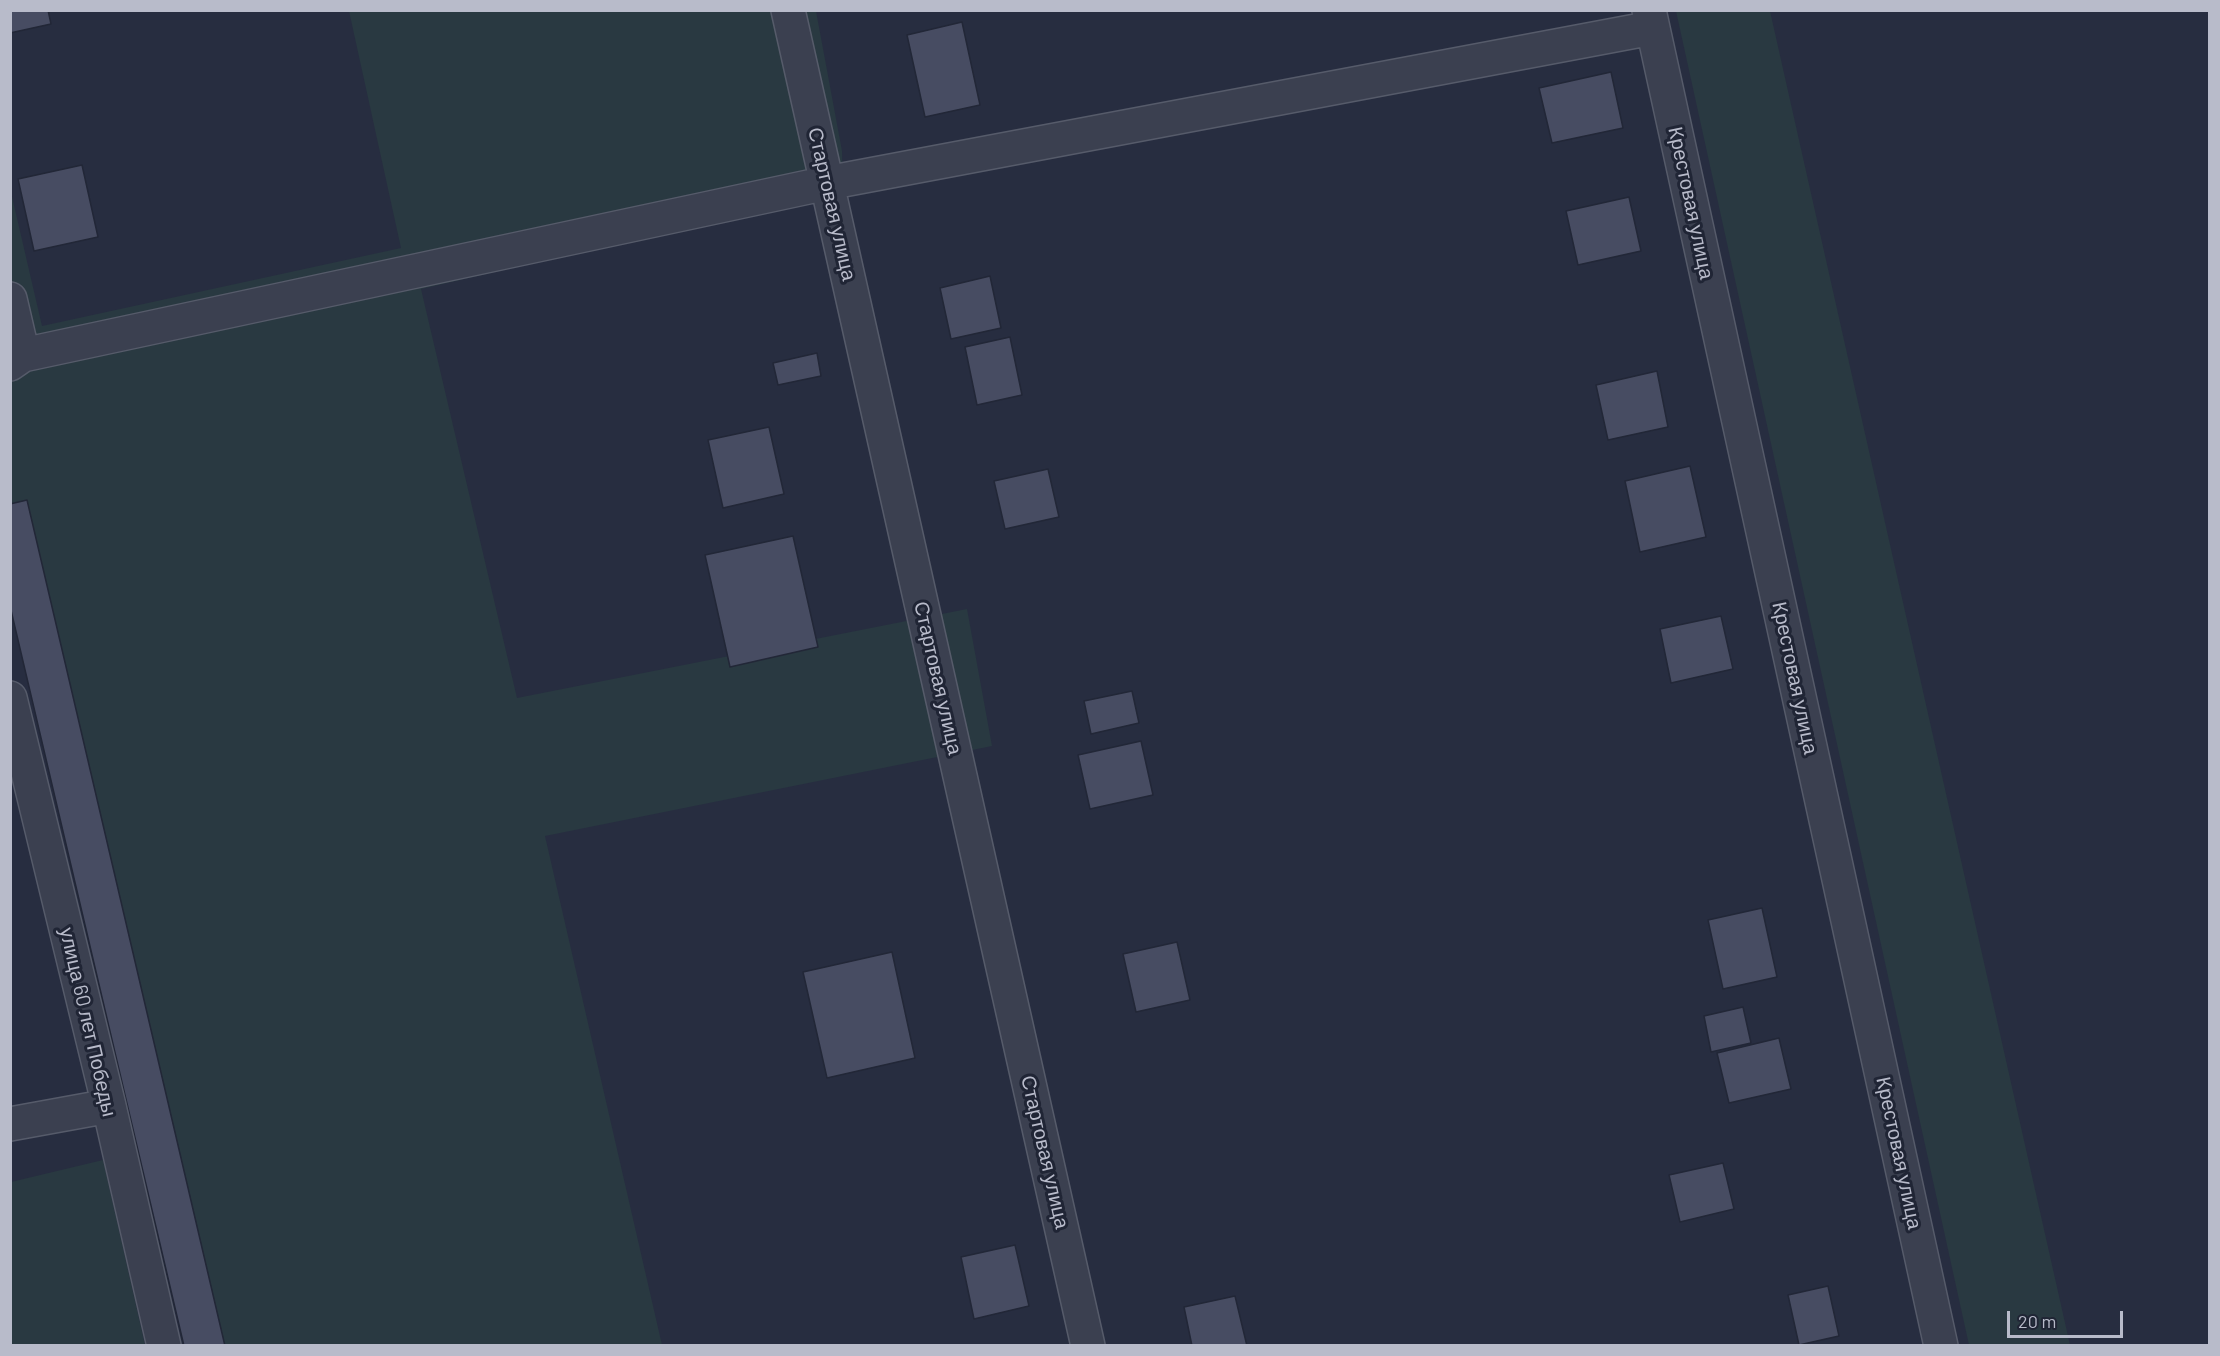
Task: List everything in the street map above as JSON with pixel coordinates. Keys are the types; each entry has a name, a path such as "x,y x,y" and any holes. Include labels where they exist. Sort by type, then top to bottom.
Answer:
{"street":[{"name":"Стартовая улица","path":"788,10 1088,1346"},
{"path":"10,299 17,360 827,183 1651,19"},
{"name":"Крестовая улица","path":"1651,19 1941,1346"},
{"name":"улица 60 лет Победы","path":"10,698 109,1106 164,1346"},
{"path":"10,1124 109,1106"}],"shaded area":[{"path":"349,11 816,11 842,151 843,192 421,289 517,698 967,609 992,746 545,836 662,1345 225,1345 27,500 11,504 10,188 42,326 401,248"},
{"path":"1676,11 1770,11 2070,1345 1969,1345"},
{"path":"103,1160 145,1345 11,1345 11,1182"}],"building":[{"path":"10,10 48,10 51,24 10,33"},
{"path":"962,22 980,105 925,117 907,35"},
{"path":"1611,72 1623,128 1552,143 1539,88"},
{"path":"82,165 98,237 34,251 18,179"},
{"path":"1629,197 1641,251 1578,265 1566,211"},
{"path":"990,276 1001,328 951,339 940,288"},
{"path":"1010,337 1022,395 977,405 965,347"},
{"path":"817,353 821,376 778,385 773,363"},
{"path":"1657,371 1668,427 1608,440 1596,385"},
{"path":"769,427 784,494 723,508 708,440"},
{"path":"1690,466 1706,537 1640,552 1625,481"},
{"path":"1048,469 1059,517 1005,529 994,481"},
{"path":"27,500 225,1346 184,1346 10,606 10,504"},
{"path":"793,536 818,647 730,667 705,555"},
{"path":"1721,616 1733,669 1671,683 1660,629"},
{"path":"1132,691 1139,723 1091,734 1084,701"},
{"path":"1141,741 1153,795 1090,809 1078,755"},
{"path":"1762,908 1777,977 1723,989 1708,920"},
{"path":"1177,942 1190,1000 1136,1012 1123,954"},
{"path":"892,952 915,1058 827,1078 803,972"},
{"path":"1743,1007 1751,1043 1711,1052 1704,1016"},
{"path":"1779,1038 1791,1089 1729,1103 1717,1053"},
{"path":"1723,1163 1734,1209 1680,1222 1669,1175"},
{"path":"1015,1245 1029,1306 974,1319 961,1257"},
{"path":"1828,1286 1839,1336 1799,1345 1788,1295"},
{"path":"1235,1296 1247,1346 1192,1346 1184,1307"}]}
